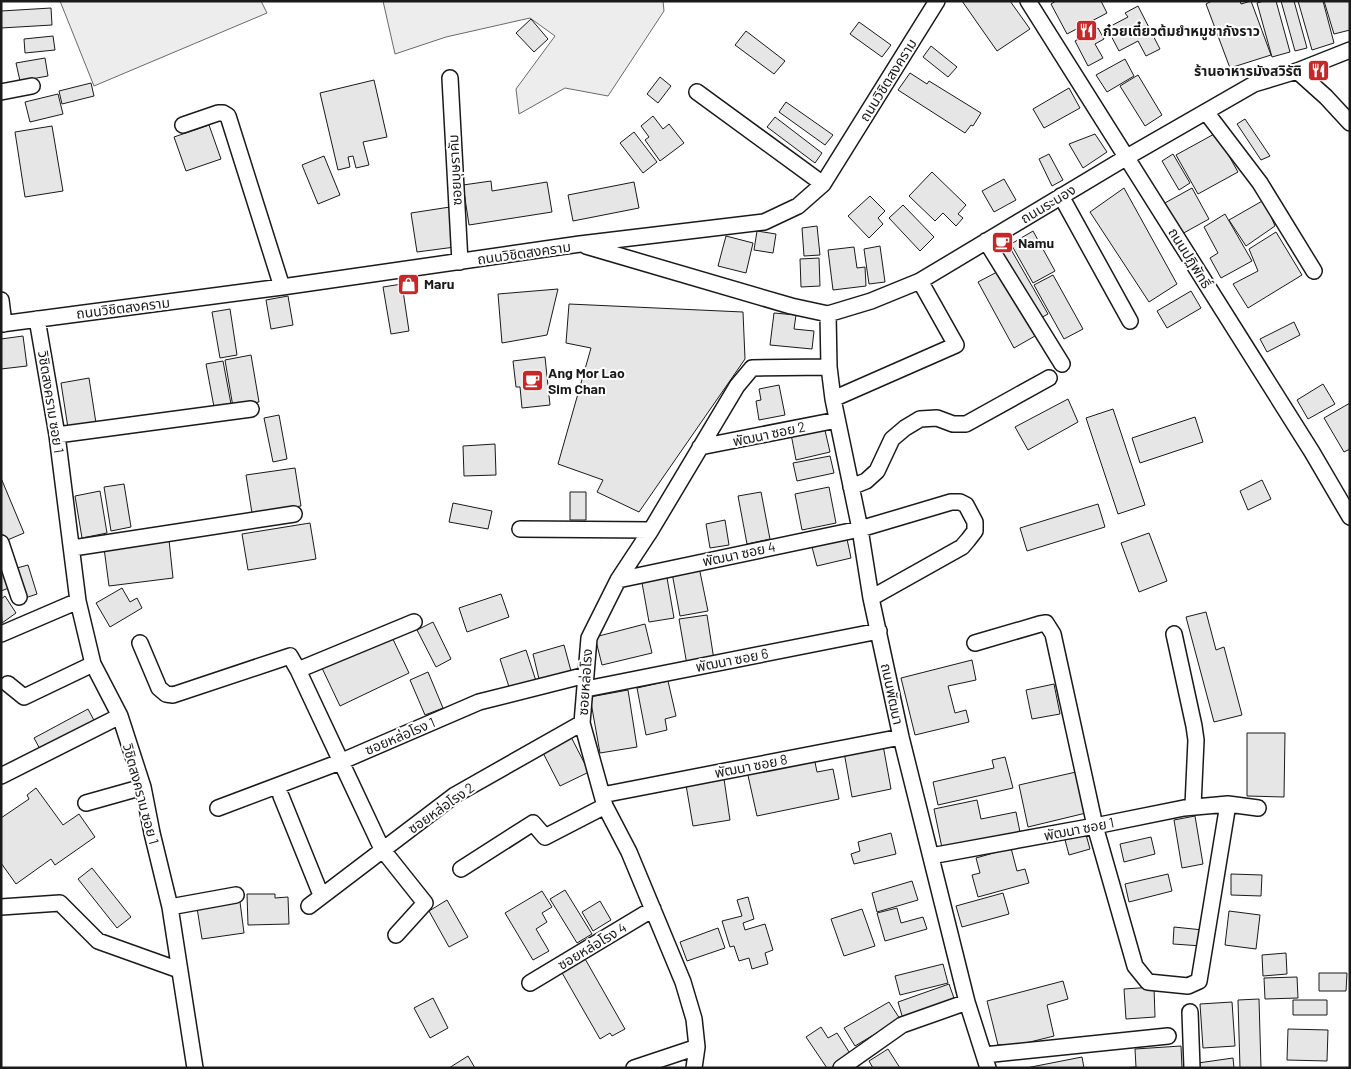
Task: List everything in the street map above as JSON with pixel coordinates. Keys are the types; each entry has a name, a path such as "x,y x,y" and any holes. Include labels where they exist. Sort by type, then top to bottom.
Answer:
{"street":[{"name":"ถนนวิชิตสงคราม","path":"3,324 282,287 580,244 764,222 798,206 823,184 937,1"},
{"name":"ถนนปฏิพัทธิ์","path":"1028,1 1312,452 1350,517"},
{"name":"ถนนระนอง","path":"580,244 791,306 828,314 871,302 920,281 1127,157 1254,84 1297,71 1350,50"},
{"path":"1297,71 1326,97 1350,123"},
{"name":"ซอยบุษราคัม","path":"450,78 460,262"},
{"path":"1,92 32,86"},
{"path":"697,92 823,184"},
{"path":"1206,112 1260,183 1314,272"},
{"path":"183,125 218,113 228,116 282,287"},
{"path":"1061,196 1130,321"},
{"path":"648,236 641,248 642,254 652,265"},
{"path":"986,241 1062,364"},
{"path":"833,400 956,345 920,281"},
{"path":"1,300 3,324"},
{"name":"ถนนพัฒนา","path":"828,314 829,367 833,400 860,528 871,598 901,737 967,1002 986,1061"},
{"name":"วิชิตสงคราม ซอย 1","path":"38,320 58,435 78,601 93,664 120,716 142,788 170,907 194,1068"},
{"name":"ซอยหล่อโรง","path":"694,1068 697,1048 694,1018 683,982 629,852 604,800 582,723 589,638 618,580 651,530 737,386 752,368 829,367"},
{"path":"851,487 866,481 877,471 892,439 920,419 937,418 953,424 966,424 1049,378"},
{"path":"58,435 251,409"},
{"name":"พัฒนา ซอย 2","path":"700,448 837,420"},
{"name":"พัฒนา ซอย 4","path":"618,580 860,528 951,502 960,502 966,505 975,522 974,531 962,548 871,598"},
{"path":"73,548 294,514"},
{"path":"520,528 651,530"},
{"path":"1,543 20,597"},
{"path":"1,634 78,601"},
{"path":"298,670 414,622"},
{"path":"975,643 1040,624 1046,624 1050,627 1095,826 1135,966 1148,982 1188,986 1199,981 1228,804"},
{"name":"พัฒนา ซอย 6","path":"586,682 879,631"},
{"path":"1174,634 1196,740 1193,806"},
{"path":"140,643 159,688 166,694 173,695 290,656 382,850 424,903 396,935"},
{"path":"8,684 24,697 93,664"},
{"name":"ซอยหล่อโรง 1","path":"218,808 340,762 479,702 586,682"},
{"path":"1,776 120,716"},
{"name":"ซอยหล่อโรง 2","path":"309,906 455,795 582,723"},
{"name":"พัฒนา ซอย 8","path":"461,869 533,823 545,837 604,800 901,737"},
{"path":"86,802 142,788"},
{"path":"281,796 321,895"},
{"name":"พัฒนา ซอย 1","path":"931,856 1193,806 1228,804 1258,808"},
{"path":"170,907 236,894"},
{"path":"1,907 60,903 98,941 178,970"},
{"name":"ซอยหล่อโรง 4","path":"530,983 653,908"},
{"path":"841,1068 902,1025 967,1002"},
{"path":"1190,1012 1192,1068"},
{"path":"986,1061 1168,1036"},
{"path":"634,1068 697,1048"}],"shaded area":[{"path":"60,1 261,1 267,13 94,86"},
{"path":"383,1 663,1 664,11 608,96 565,88 519,114 516,89 555,36 530,18 446,37 395,54"}],"building":[{"path":"962,1 1010,1 1030,29 997,51"},
{"path":"1056,1 1101,1 1107,13 1067,34 1051,4"},
{"path":"1212,1 1240,1 1241,4 1251,1 1271,55 1230,68 1206,4"},
{"path":"1276,1 1290,52 1272,57 1257,3"},
{"path":"1281,1 1294,1 1307,48 1295,51"},
{"path":"1298,1 1323,1 1334,43 1312,50"},
{"path":"1324,1 1350,1 1350,30 1334,34"},
{"path":"1138,6 1160,49 1146,56 1138,41 1119,51 1107,28 1128,17 1125,13"},
{"path":"51,8 52,25 1,28 1,11"},
{"path":"531,19 548,39 534,52 516,33"},
{"path":"859,22 891,45 882,57 850,34"},
{"path":"1098,28 1104,39 1095,44 1103,58 1088,66 1075,41"},
{"path":"746,31 785,61 774,74 735,45"},
{"path":"53,36 55,50 25,53 24,39"},
{"path":"931,46 957,67 948,77 923,57"},
{"path":"45,58 48,76 20,81 16,63"},
{"path":"1125,59 1134,76 1107,92 1096,75"},
{"path":"910,73 927,84 929,81 981,113 973,126 971,125 965,133 898,90"},
{"path":"1138,75 1162,115 1145,126 1120,86"},
{"path":"660,77 671,86 658,103 647,94"},
{"path":"374,80 387,137 363,142 369,165 356,168 353,156 348,157 350,167 338,170 320,93"},
{"path":"91,83 94,96 62,104 59,91"},
{"path":"1069,88 1080,108 1044,128 1033,109"},
{"path":"58,94 63,114 30,122 25,102"},
{"path":"786,102 833,135 825,145 779,112"},
{"path":"653,116 663,129 669,124 684,143 660,161 645,140 649,137 641,126"},
{"path":"775,117 822,153 815,163 767,127"},
{"path":"1245,119 1270,156 1261,160 1237,124"},
{"path":"209,125 221,159 186,171 174,137"},
{"path":"52,126 63,191 25,197 15,132"},
{"path":"634,132 657,162 643,173 620,143"},
{"path":"1216,133 1238,172 1198,194 1176,155"},
{"path":"1095,134 1107,152 1083,168 1069,144"},
{"path":"1049,154 1063,180 1052,186 1039,159"},
{"path":"1173,154 1190,183 1179,190 1162,161"},
{"path":"324,156 340,195 318,204 302,165"},
{"path":"932,172 966,205 958,214 963,218 956,226 943,213 935,221 909,196"},
{"path":"1004,179 1016,200 994,212 982,191"},
{"path":"491,181 492,191 547,182 552,212 469,225 463,185"},
{"path":"634,182 639,208 573,221 568,195"},
{"path":"1124,188 1177,284 1149,302 1090,212"},
{"path":"1192,188 1209,219 1180,235 1163,204"},
{"path":"870,196 885,211 878,218 883,224 869,238 848,216"},
{"path":"1264,200 1275,226 1246,246 1229,220"},
{"path":"903,205 934,237 920,251 889,218"},
{"path":"450,207 455,247 417,252 411,213"},
{"path":"1225,214 1252,261 1221,278 1210,258 1218,253 1204,227"},
{"path":"817,226 820,255 804,256 802,228"},
{"path":"757,231 776,234 773,253 754,250"},
{"path":"1033,231 1055,271 1033,283 1011,244"},
{"path":"1276,232 1302,275 1248,308 1233,284 1258,271 1249,249"},
{"path":"726,236 753,243 746,273 718,266"},
{"path":"880,246 885,282 869,284 864,249"},
{"path":"1009,246 1048,314 1037,320 998,252"},
{"path":"854,247 857,268 865,267 866,286 833,290 828,250"},
{"path":"819,258 820,286 801,287 800,259"},
{"path":"997,272 1035,336 1014,348 978,282"},
{"path":"1053,275 1083,329 1064,339 1034,285"},
{"path":"402,284 409,331 391,334 383,287"},
{"path":"558,289 547,335 502,343 498,294"},
{"path":"1191,291 1201,308 1167,328 1157,311"},
{"path":"288,296 293,325 271,329 266,300"},
{"path":"569,304 743,312 745,359 639,512 597,492 603,480 558,464 591,348 566,343"},
{"path":"230,309 237,355 220,358 212,312"},
{"path":"774,313 796,315 794,329 814,331 812,349 770,345"},
{"path":"1294,322 1300,335 1267,352 1260,339"},
{"path":"23,336 27,366 1,369 1,339"},
{"path":"251,355 259,402 233,407 225,360"},
{"path":"545,357 550,405 522,408 520,387 516,387 513,361"},
{"path":"223,361 231,404 214,407 206,364"},
{"path":"89,378 96,423 68,428 61,383"},
{"path":"1323,384 1335,404 1308,419 1297,400"},
{"path":"779,385 785,415 759,420 756,401 761,400 759,389"},
{"path":"1068,399 1078,422 1028,450 1015,427"},
{"path":"1350,403 1350,449 1344,452 1324,418"},
{"path":"1113,409 1145,505 1118,514 1086,418"},
{"path":"279,415 287,459 273,462 264,418"},
{"path":"1195,417 1203,442 1140,463 1132,438"},
{"path":"824,426 830,452 796,460 791,434"},
{"path":"495,444 496,475 464,476 463,446"},
{"path":"830,456 834,473 797,481 793,463"},
{"path":"295,468 301,506 252,513 246,475"},
{"path":"1,478 24,533 5,541 1,533"},
{"path":"1262,480 1271,499 1248,510 1240,491"},
{"path":"124,484 131,527 111,531 104,487"},
{"path":"829,487 836,523 802,530 795,494"},
{"path":"100,491 107,533 82,538 75,496"},
{"path":"570,492 586,492 586,520 570,520"},
{"path":"761,492 770,539 747,544 738,496"},
{"path":"453,503 492,511 488,529 449,522"},
{"path":"1098,504 1105,527 1027,551 1020,528"},
{"path":"725,520 729,545 710,548 706,524"},
{"path":"310,523 316,559 248,570 242,534"},
{"path":"1149,533 1167,581 1139,592 1121,543"},
{"path":"847,539 851,558 817,566 812,547"},
{"path":"169,540 173,578 109,586 104,548"},
{"path":"1,551 14,586 1,591"},
{"path":"28,565 37,594 25,598 17,568"},
{"path":"699,567 708,611 680,616 672,573"},
{"path":"666,572 674,618 649,622 641,577"},
{"path":"122,588 130,602 137,598 142,608 110,627 96,603"},
{"path":"501,594 509,617 467,632 459,608"},
{"path":"5,596 16,613 2,623 1,599"},
{"path":"1206,612 1216,650 1224,647 1242,715 1214,722 1186,617"},
{"path":"707,615 714,660 687,665 679,619"},
{"path":"433,622 451,659 436,667 417,630"},
{"path":"645,624 652,653 602,665 595,637"},
{"path":"391,635 409,673 340,706 322,668"},
{"path":"564,645 571,671 539,679 533,654"},
{"path":"526,650 536,681 510,690 500,659"},
{"path":"972,660 976,680 948,686 955,713 966,710 969,722 915,735 901,678"},
{"path":"428,672 443,708 425,715 410,680"},
{"path":"668,681 676,716 665,719 667,730 646,735 637,688"},
{"path":"1054,684 1060,714 1032,719 1026,690"},
{"path":"628,690 637,747 600,753 590,697"},
{"path":"88,709 96,724 42,753 34,738"},
{"path":"569,733 589,772 560,786 540,747"},
{"path":"1247,733 1285,733 1284,797 1247,796"},
{"path":"883,745 891,789 852,797 844,752"},
{"path":"814,757 817,772 833,769 839,799 757,816 747,771"},
{"path":"1005,757 1013,788 938,805 933,782 994,768 992,760"},
{"path":"1076,772 1086,813 1028,827 1019,785"},
{"path":"724,779 730,820 693,826 686,785"},
{"path":"36,788 63,825 79,814 95,837 55,865 51,859 16,884 1,863 1,818 29,799 27,795"},
{"path":"977,800 981,819 1016,812 1020,832 942,848 934,809"},
{"path":"1195,816 1203,864 1182,868 1174,820"},
{"path":"1085,831 1090,849 1069,855 1064,836"},
{"path":"891,833 896,854 854,864 851,854 860,851 858,842"},
{"path":"1151,837 1155,854 1124,862 1120,844"},
{"path":"1011,848 1017,871 1025,869 1029,883 978,897 972,875 980,873 976,858"},
{"path":"92,868 131,917 117,928 78,879"},
{"path":"1168,874 1172,891 1129,902 1125,884"},
{"path":"1231,874 1262,875 1261,896 1231,895"},
{"path":"912,881 918,900 877,912 872,893"},
{"path":"565,890 592,934 577,943 550,899"},
{"path":"542,891 552,907 542,913 547,922 536,929 549,951 533,960 505,913"},
{"path":"1003,893 1009,914 962,927 956,906"},
{"path":"247,894 275,894 275,898 288,897 289,924 248,925"},
{"path":"748,897 754,919 743,923 745,930 765,924 773,950 765,953 768,964 752,969 749,958 739,961 734,946 730,947 722,921 742,916 737,900"},
{"path":"447,900 468,937 449,947 429,911"},
{"path":"600,901 611,920 593,931 582,912"},
{"path":"240,902 244,933 202,939 197,908"},
{"path":"897,908 901,923 923,917 927,929 885,941 877,913"},
{"path":"862,909 875,946 844,956 831,919"},
{"path":"1229,911 1260,915 1256,949 1225,945"},
{"path":"1174,927 1203,930 1202,946 1173,944"},
{"path":"718,928 725,948 687,961 680,942"},
{"path":"1286,953 1287,974 1263,976 1262,955"},
{"path":"584,957 625,1029 612,1036 610,1033 600,1039 561,971"},
{"path":"943,964 948,983 900,995 895,976"},
{"path":"1319,973 1347,973 1346,991 1319,991"},
{"path":"1297,977 1298,998 1265,999 1264,978"},
{"path":"1063,981 1068,999 1047,1005 1054,1036 1022,1044 998,1045 987,1001"},
{"path":"949,984 955,1001 903,1019 898,1002"},
{"path":"1154,987 1155,1017 1126,1019 1124,989"},
{"path":"433,998 448,1028 430,1038 414,1008"},
{"path":"1259,999 1261,1068 1240,1068 1238,1000"},
{"path":"1293,1000 1327,1000 1327,1015 1293,1015"},
{"path":"889,1002 900,1019 855,1046 844,1028"},
{"path":"1232,1002 1235,1046 1203,1048 1200,1004"},
{"path":"821,1027 828,1038 837,1033 851,1055 831,1068 827,1068 806,1037"},
{"path":"1288,1029 1328,1030 1327,1061 1287,1060"},
{"path":"1181,1046 1182,1068 1120,1068 1136,1067 1135,1049"},
{"path":"888,1049 900,1068 873,1068 869,1061"},
{"path":"468,1056 475,1068 449,1068"},
{"path":"1082,1057 1084,1068 1026,1068"},
{"path":"1233,1058 1234,1068 1199,1068 1198,1063"}],"place":[{"name":"ก๋วยเตี๋ยวต้มยำหมูชากังราว","path":"1087,31"},
{"name":"ร้านอาหารมังสวิรัติ","path":"1318,71"},
{"name":"Namu","path":"1002,243"},
{"name":"Maru","path":"408,284"},
{"name":"Ang Mor Lao Sim Chan","path":"532,381"}]}
